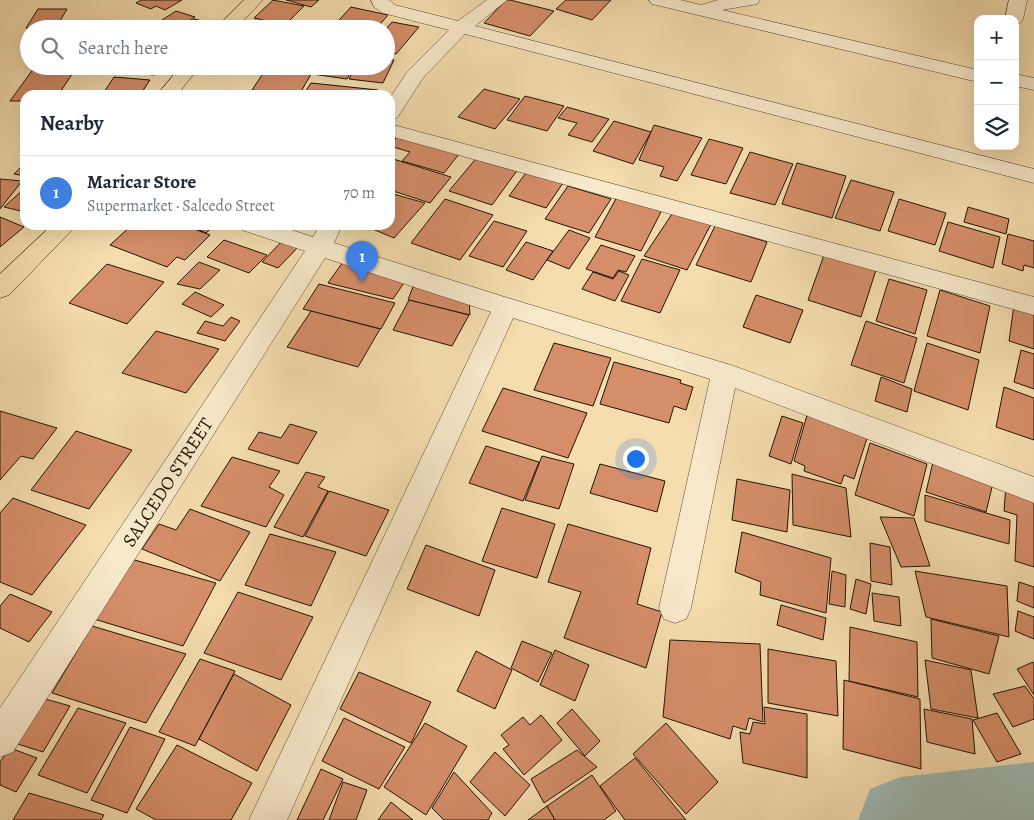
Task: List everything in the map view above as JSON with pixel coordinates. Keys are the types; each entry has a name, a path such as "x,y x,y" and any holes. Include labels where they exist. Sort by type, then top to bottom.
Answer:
{"main road":[{"path":"233,20 254,0"},
{"path":"171,90 184,75"},
{"path":"0,289 61,230"}],"street":[{"path":"380,0 380,3 390,9 1033,176"},
{"path":"395,106 415,75 461,28 498,0"},
{"path":"658,0 974,75"},
{"path":"693,9 751,0"},
{"path":"1016,9 1034,11"},
{"path":"1019,81 1034,84"},
{"path":"395,131 1034,306"},
{"path":"285,230 326,236 506,306 725,373 1034,490"},
{"name":"SALCEDO STREET","path":"0,738 326,236"},
{"path":"268,820 506,306"},
{"path":"675,608 725,373"}],"building":[{"path":"141,0 182,0 165,10 156,6 151,9 136,3"},
{"path":"273,0 304,6 290,20 263,20 254,18"},
{"path":"286,0 319,0 311,7"},
{"path":"506,0 554,11 530,36 484,23"},
{"path":"566,0 611,0 592,20 556,9"},
{"path":"351,7 388,15 384,20 339,20"},
{"path":"38,9 67,9 61,20 31,20"},
{"path":"176,11 195,17 191,20 162,20"},
{"path":"395,23 419,27 396,54"},
{"path":"29,75 72,75 61,90 20,90 20,101 10,101"},
{"path":"262,75 311,75 302,90 252,90"},
{"path":"319,75 349,75 347,79"},
{"path":"351,75 387,75 383,83 349,79"},
{"path":"114,77 150,80 143,90 105,90"},
{"path":"311,83 378,90 306,90"},
{"path":"484,89 520,99 495,129 458,117"},
{"path":"525,96 564,106 547,131 507,120"},
{"path":"567,107 609,119 592,142 568,135 577,123 558,118"},
{"path":"614,121 651,132 633,164 593,151"},
{"path":"654,125 702,138 677,181 660,176 664,167 639,160"},
{"path":"401,131 463,149 444,173 402,161 410,152 395,148 395,139"},
{"path":"709,139 743,148 726,184 691,175"},
{"path":"750,152 793,164 775,205 730,193"},
{"path":"478,156 519,168 492,205 449,191"},
{"path":"395,160 451,177 430,203 395,192"},
{"path":"797,163 846,176 832,218 782,204"},
{"path":"20,168 20,175 14,174"},
{"path":"528,170 565,180 546,208 509,196"},
{"path":"0,179 20,181 20,184 0,209"},
{"path":"851,180 894,192 880,231 835,218"},
{"path":"568,186 611,199 589,233 545,219"},
{"path":"20,193 20,211 4,207"},
{"path":"395,194 425,203 394,238 375,230 395,230"},
{"path":"618,195 663,208 641,251 595,237"},
{"path":"445,199 493,215 460,260 411,243"},
{"path":"899,199 946,213 935,245 888,231"},
{"path":"968,207 1009,219 1006,234 964,222"},
{"path":"674,211 711,224 687,270 644,256"},
{"path":"0,217 20,225 20,230 0,247"},
{"path":"494,221 527,231 503,267 469,256"},
{"path":"948,222 1000,237 993,268 939,251"},
{"path":"715,226 767,242 751,282 696,265"},
{"path":"126,230 197,230 210,235 185,260 177,257 167,267 110,245"},
{"path":"569,230 590,238 569,269 547,260"},
{"path":"1008,234 1034,241 1034,268 1024,265 1023,271 1002,264"},
{"path":"286,237 302,243 278,268 262,262"},
{"path":"224,240 267,255 249,273 207,257"},
{"path":"526,242 553,251 533,280 506,270"},
{"path":"601,245 635,256 626,272 618,270 613,278 586,269"},
{"path":"824,255 876,270 861,317 808,300"},
{"path":"345,259 408,277 393,299 328,283"},
{"path":"642,259 680,270 660,313 621,301"},
{"path":"199,262 220,270 200,289 177,284"},
{"path":"107,264 164,282 127,324 69,303"},
{"path":"619,271 629,275 615,301 582,289 593,272 613,279"},
{"path":"889,279 927,290 915,334 876,321"},
{"path":"319,284 395,303 381,329 303,309"},
{"path":"414,284 469,298 470,315 408,300"},
{"path":"940,290 990,306 980,353 927,336"},
{"path":"195,292 224,305 211,317 182,304"},
{"path":"756,295 803,310 790,343 743,327"},
{"path":"409,300 469,315 452,346 393,330"},
{"path":"1014,305 1034,310 1034,349 1009,341"},
{"path":"311,311 380,329 358,367 287,347"},
{"path":"231,317 240,321 225,341 197,333 205,321 223,326"},
{"path":"866,321 917,338 904,383 851,365"},
{"path":"156,331 219,349 186,393 122,373"},
{"path":"554,343 611,358 593,406 534,390"},
{"path":"927,343 979,360 968,410 914,391"},
{"path":"1021,350 1034,354 1034,389 1014,382"},
{"path":"614,362 681,380 680,383 693,387 686,410 674,406 669,423 600,404"},
{"path":"881,377 912,389 907,412 875,401"},
{"path":"1004,387 1034,398 1034,440 996,427"},
{"path":"503,388 587,413 568,458 482,431"},
{"path":"0,411 57,428 33,459 21,456 0,480"},
{"path":"807,415 868,435 854,479 844,475 841,484 804,471 805,466 794,461"},
{"path":"782,416 803,423 791,464 769,456"},
{"path":"290,424 317,432 298,464 248,449 259,432 281,438"},
{"path":"76,431 132,450 89,509 31,490"},
{"path":"870,443 927,464 914,516 855,495"},
{"path":"486,446 539,462 523,501 469,483"},
{"path":"542,456 574,464 559,509 525,500"},
{"path":"232,457 280,471 269,487 284,495 266,527 201,506"},
{"path":"933,462 993,483 986,512 926,492"},
{"path":"600,464 665,481 657,512 590,493"},
{"path":"306,472 325,477 318,487 328,491 303,537 274,527"},
{"path":"792,474 846,488 851,537 793,525"},
{"path":"737,479 790,490 787,532 732,520"},
{"path":"1006,484 1034,493 1034,567 1015,561 1017,515 1004,511"},
{"path":"329,491 389,510 366,556 305,536"},
{"path":"925,495 1010,520 1009,544 925,521"},
{"path":"13,498 86,525 32,595 0,582 0,513"},
{"path":"502,508 555,524 537,578 482,561"},
{"path":"190,509 250,532 220,581 142,549 159,524 176,530"},
{"path":"880,517 914,518 930,566 901,567"},
{"path":"568,524 651,548 637,604 662,612 646,668 564,638 581,592 548,582"},
{"path":"742,532 831,558 826,613 760,595 761,582 735,572"},
{"path":"270,534 336,552 311,606 245,585"},
{"path":"870,543 890,547 892,585 871,581"},
{"path":"426,545 495,570 479,616 407,589"},
{"path":"131,559 216,583 183,646 94,619"},
{"path":"832,571 846,575 845,607 829,604"},
{"path":"915,571 1007,586 1009,637 926,617"},
{"path":"856,579 871,584 866,614 850,609"},
{"path":"1019,582 1034,587 1034,608 1017,601"},
{"path":"238,592 313,617 281,680 204,653"},
{"path":"872,593 899,597 901,626 874,621"},
{"path":"10,594 52,612 29,642 0,628 0,606"},
{"path":"781,605 826,618 823,640 777,625"},
{"path":"1018,611 1034,617 1034,639 1015,631"},
{"path":"931,619 999,636 989,674 932,658"},
{"path":"92,626 186,654 146,723 52,693"},
{"path":"850,627 917,642 918,697 849,681"},
{"path":"670,640 760,644 763,722 749,718 746,730 733,726 730,739 663,717"},
{"path":"522,641 552,653 538,682 511,668"},
{"path":"768,649 836,661 838,716 768,703"},
{"path":"555,650 589,665 575,701 540,685"},
{"path":"476,651 512,670 495,709 457,691"},
{"path":"200,659 235,671 195,746 159,732"},
{"path":"925,660 971,670 978,718 931,709"},
{"path":"1033,662 1034,664 1034,695 1017,669"},
{"path":"359,672 431,702 411,743 340,709"},
{"path":"234,674 291,705 257,771 199,739"},
{"path":"844,680 920,699 921,769 843,749"},
{"path":"1025,686 1034,699 1034,719 1013,727 993,694"},
{"path":"35,696 70,706 43,752 8,741"},
{"path":"764,707 807,714 807,778 743,763 740,732 750,734 753,722 765,724"},
{"path":"78,708 126,723 87,793 38,775"},
{"path":"572,709 600,741 585,756 557,723"},
{"path":"924,709 972,719 975,754 927,742"},
{"path":"997,713 1021,754 997,762 973,720"},
{"path":"541,715 562,740 524,775 503,749 509,745 501,735 523,717 530,725"},
{"path":"344,718 405,747 379,789 322,761"},
{"path":"425,723 467,746 426,815 384,787"},
{"path":"666,723 718,782 686,814 633,754"},
{"path":"130,727 165,739 127,813 91,800"},
{"path":"177,745 252,783 231,820 156,820 136,809"},
{"path":"10,748 37,758 16,792 0,785 0,762"},
{"path":"577,750 597,767 544,803 531,779"},
{"path":"495,752 530,785 505,816 470,782"},
{"path":"635,758 686,820 625,820 600,786"},
{"path":"321,769 343,779 323,820 297,820"},
{"path":"454,772 492,813 488,820 444,820 432,808"},
{"path":"592,775 616,811 604,820 555,820 547,806"},
{"path":"343,782 367,790 356,820 329,820"},
{"path":"29,793 104,815 101,820 13,820"},
{"path":"391,802 413,820 378,820"},
{"path":"547,806 555,820 528,820"}],"waterway":[{"path":"901,820 1034,805"}],"place":[{"name":"Maricar Store","path":"362,282"}]}
